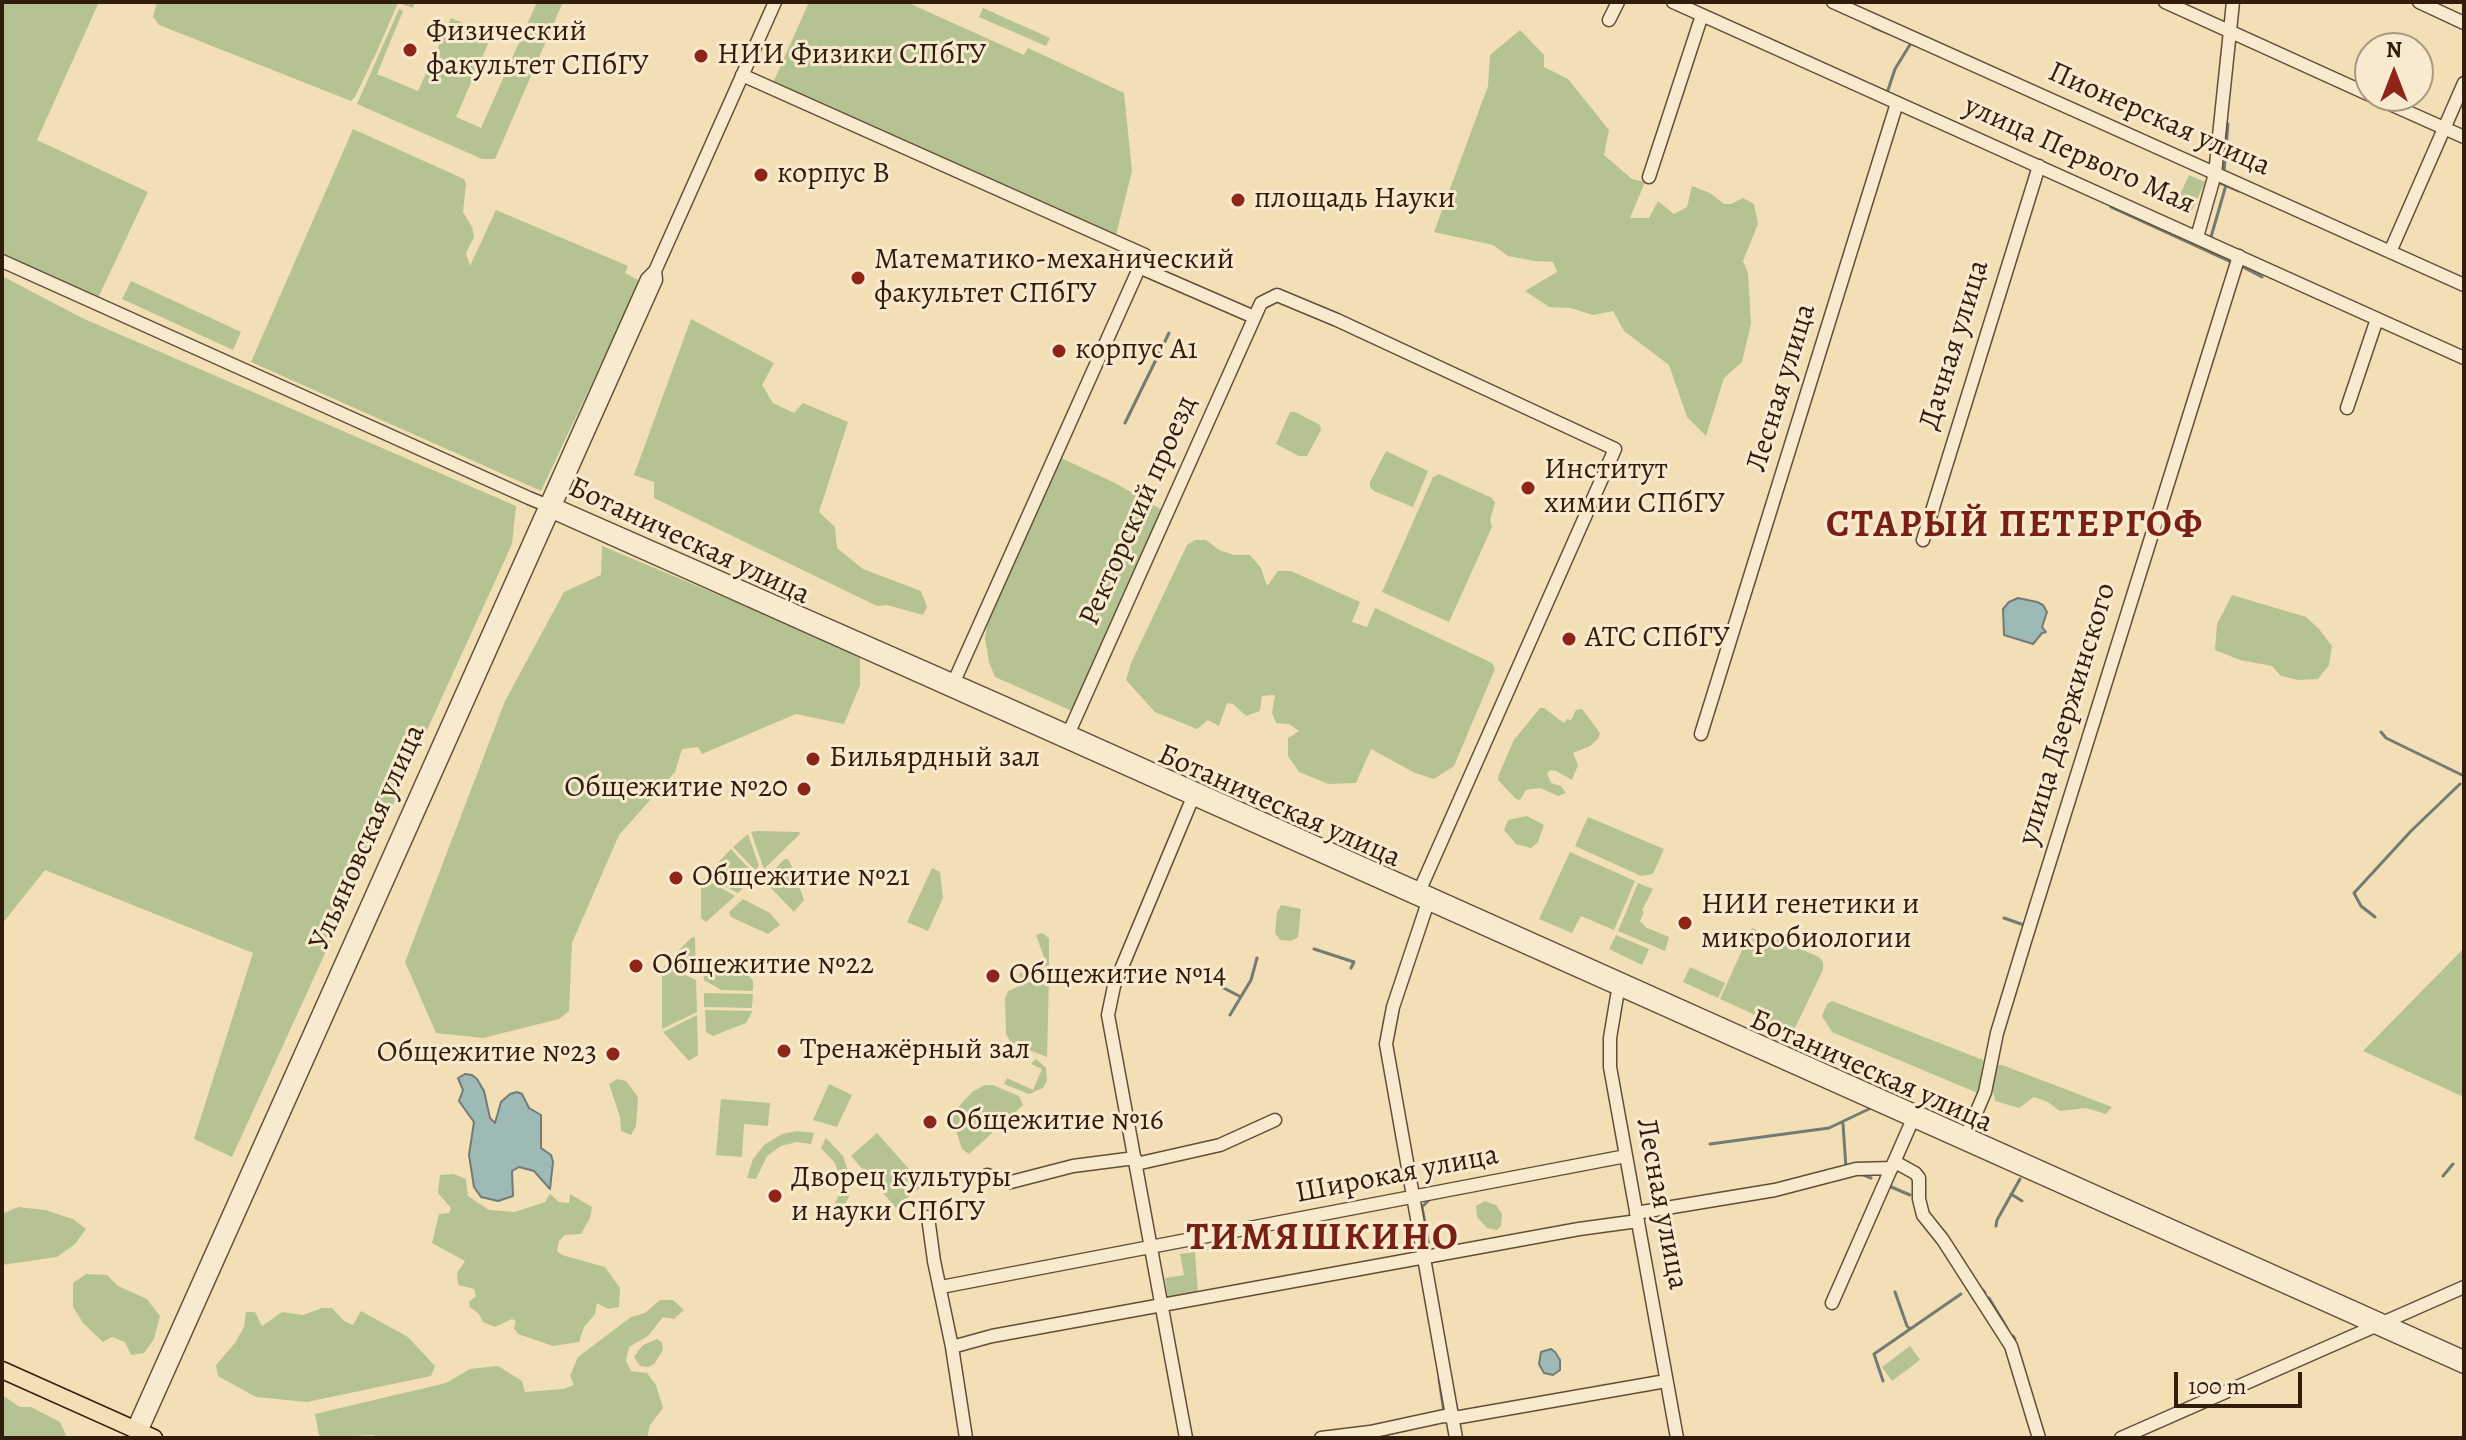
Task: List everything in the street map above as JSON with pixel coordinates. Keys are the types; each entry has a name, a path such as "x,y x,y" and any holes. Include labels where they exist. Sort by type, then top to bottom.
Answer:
{"main road":[{"path":"2,1370 143,1433"}],"street":[{"name":"Ульяновская улица","path":"143,1433 551,507 647,279 655,271 775,2"},
{"path":"1609,20 1618,2"},
{"name":"улица Первого Мая","path":"1673,2 2464,358"},
{"name":"Пионерская улица","path":"1833,2 2464,285"},
{"path":"2165,2 2354,88"},
{"path":"2197,237 2215,174 2233,2"},
{"path":"2419,2 2464,23"},
{"path":"1649,177 1702,15"},
{"path":"742,75 1142,261 1254,317"},
{"path":"2390,252 2464,83"},
{"name":"Лесная улица","path":"1701,734 1897,103"},
{"path":"2408,112 2464,137"},
{"name":"Дачная улица","path":"1923,540 2039,166"},
{"name":"улица Дзержинского","path":"1966,1138 1985,1092 1997,1033 2239,256"},
{"name":"Ботаническая улица","path":"2,261 2380,1324 2464,1357"},
{"path":"952,685 1142,261"},
{"name":"Ректорский проезд","path":"1068,736 1254,317 1261,303 1277,295 1615,449 1424,895"},
{"path":"2347,408 2377,319"},
{"path":"1186,1438 1109,1022 1110,1000 1195,793"},
{"path":"1424,895 1386,1044 1456,1438"},
{"name":"Лесная улица","path":"1622,984 1609,1058 1677,1438"},
{"path":"1832,1303 1914,1115"},
{"path":"987,1175 1011,1182 1073,1166 1135,1161 1220,1145 1275,1120"},
{"name":"Широкая улица","path":"941,1287 1626,1156"},
{"path":"952,1347 992,1336 1424,1258 1775,1190 1856,1169 1893,1165 1915,1173 1919,1178 1923,1215 1943,1240 2011,1346 2039,1438"},
{"path":"928,1217 966,1438"},
{"path":"2121,1438 2464,1287"},
{"name":"Ботаническая улица","path":"2380,1324 2464,1367"},
{"path":"1321,1438 1666,1381"}],"green space":[{"path":"2,2 99,2 37,140 148,192 98,298 2,255"},
{"path":"157,2 415,2 413,8 398,3 351,101 159,25 153,17"},
{"path":"537,2 563,2 495,159 482,159 357,104 399,9 403,11 377,74 418,91 451,18 492,35 456,117 481,128"},
{"path":"809,2 912,2 1024,55 1028,48 1124,93 1132,171 1116,235 773,83"},
{"path":"983,8 1050,38 1046,46 979,17"},
{"path":"1520,30 1544,55 1544,67 1568,79 1609,130 1604,155 1632,179 1645,182 1630,218 1649,218 1658,201 1674,214 1687,207 1692,186 1710,193 1724,204 1743,198 1754,204 1758,224 1743,261 1748,273 1751,324 1742,362 1724,378 1706,436 1687,417 1669,365 1624,331 1613,311 1593,315 1571,308 1549,307 1525,291 1557,272 1553,262 1508,256 1493,245 1434,232 1488,86 1490,55"},
{"path":"353,129 464,179 463,212 474,237 466,253 470,266 496,210 628,266 625,273 640,281 541,491 251,362"},
{"path":"2189,175 2205,182 2192,210 2176,203"},
{"path":"2,276 82,318 516,506 512,544 232,1157 194,1139 253,953 45,870 2,924"},
{"path":"131,281 241,332 233,350 122,299"},
{"path":"691,319 774,363 762,385 773,403 794,413 803,403 848,422 819,512 835,527 837,548 863,569 921,591 927,607 923,615 887,605 877,606 654,498 654,482 634,475"},
{"path":"1290,412 1320,425 1321,430 1307,456 1299,456 1276,444"},
{"path":"1386,451 1428,471 1413,507 1370,487"},
{"path":"1061,458 1115,483 1162,510 1072,711 995,677 985,638 988,620"},
{"path":"1439,474 1492,498 1495,503 1490,520 1492,527 1449,622 1382,592 1433,477"},
{"path":"1195,540 1206,540 1219,550 1234,555 1250,555 1261,568 1267,586 1278,571 1291,571 1360,602 1352,622 1367,627 1375,608 1492,663 1495,669 1454,766 1434,779 1415,773 1371,749 1356,783 1328,784 1299,772 1288,756 1288,738 1299,731 1289,724 1276,723 1272,713 1275,695 1262,696 1260,711 1246,716 1233,704 1227,703 1219,726 1208,720 1197,729 1155,712 1126,680 1131,663 1187,545"},
{"path":"602,546 860,654 860,685 844,724 796,714 702,754 698,747 682,749 675,772 619,835 572,943 569,1011 559,1019 483,1038 436,1033 405,962 505,701 564,592 601,575"},
{"path":"2232,595 2306,617 2319,629 2332,646 2329,665 2318,679 2298,680 2281,676 2272,666 2240,660 2215,650 2217,624"},
{"path":"1540,708 1564,723 1567,719 1571,720 1576,710 1582,709 1600,733 1590,746 1573,753 1578,765 1572,780 1556,771 1550,770 1547,774 1551,783 1561,786 1566,793 1558,796 1540,788 1532,789 1526,790 1520,800 1498,780 1499,774 1514,740"},
{"path":"1527,816 1544,825 1538,842 1531,848 1516,844 1504,830 1508,820"},
{"path":"1588,817 1664,849 1653,874 1641,876 1575,846"},
{"path":"751,832 800,834 764,869"},
{"path":"748,834 759,866 755,870 733,847"},
{"path":"731,849 756,876 738,893 705,876"},
{"path":"1570,852 1635,881 1614,930 1581,916 1572,933 1539,919"},
{"path":"785,859 793,869 804,900 794,912 770,887 766,877"},
{"path":"932,868 940,872 943,898 928,931 907,922"},
{"path":"704,878 735,896 706,922 701,918"},
{"path":"1638,883 1653,889 1640,921 1647,928 1669,937 1665,951 1618,931"},
{"path":"743,899 770,913 780,925 768,934 731,917 729,912"},
{"path":"1281,905 1301,909 1298,937 1291,941 1280,940 1275,933 1277,912"},
{"path":"1752,928 1819,957 1823,962 1823,970 1793,1032 1720,999"},
{"path":"1042,933 1049,938 1049,965 1021,980 1019,974 1046,963 1036,935"},
{"path":"1616,935 1649,949 1642,965 1609,949"},
{"path":"695,937 696,976 666,963"},
{"path":"2464,948 2464,1097 2363,1051"},
{"path":"707,961 749,976 753,981 753,991 721,990 704,980 703,965"},
{"path":"665,965 696,980 697,1012 662,1029 662,971"},
{"path":"1690,967 1725,983 1718,998 1683,982"},
{"path":"1049,976 1047,1057 1011,1043 1006,1034 1005,999 1008,991"},
{"path":"704,993 753,994 752,1008 704,1007"},
{"path":"1832,1001 1983,1060 1980,1094 1832,1032 1822,1016 1827,1004"},
{"path":"705,1010 752,1012 746,1023 713,1036 706,1032"},
{"path":"697,1015 698,1055 689,1061 663,1032"},
{"path":"1036,1059 1046,1068 1047,1081 1043,1088 1029,1094 1004,1084 1007,1078 1033,1090 1042,1069 1031,1064"},
{"path":"1995,1065 2112,1107 2106,1114 2086,1108 2060,1111 2034,1097 2019,1108 1995,1101 1990,1076"},
{"path":"617,1079 626,1081 638,1097 636,1126 631,1135 621,1131 620,1117 609,1084"},
{"path":"829,1084 852,1095 837,1127 813,1120"},
{"path":"985,1085 993,1085 1019,1096 1023,1105 969,1154 962,1149 953,1113 972,1092"},
{"path":"721,1099 770,1103 768,1126 744,1124 742,1157 716,1155"},
{"path":"797,1131 814,1133 811,1144 797,1142 781,1146 767,1156 756,1179 747,1178 753,1159 764,1145 782,1134"},
{"path":"877,1133 923,1185 896,1208 851,1156"},
{"path":"826,1138 843,1156 850,1177 849,1197 838,1217 831,1212 839,1195 840,1178 835,1163 821,1148"},
{"path":"454,1174 466,1179 468,1196 489,1210 515,1212 545,1202 550,1194 559,1202 569,1203 570,1194 592,1207 581,1234 565,1235 559,1241 557,1251 605,1267 620,1288 619,1307 608,1309 597,1303 595,1314 584,1327 579,1342 553,1346 518,1334 514,1328 516,1321 512,1319 495,1327 483,1322 470,1307 469,1302 476,1296 474,1289 458,1285 457,1273 465,1261 432,1243 439,1214 449,1213 451,1208 438,1193 440,1175"},
{"path":"1485,1201 1496,1205 1502,1214 1501,1226 1497,1230 1487,1228 1477,1217 1476,1206"},
{"path":"18,1207 45,1210 73,1219 86,1229 75,1244 57,1257 2,1265 2,1214"},
{"path":"1195,1252 1198,1294 1168,1298 1165,1278 1184,1275 1180,1254"},
{"path":"86,1274 107,1275 118,1286 147,1299 160,1316 154,1339 144,1353 131,1355 125,1342 112,1337 103,1342 83,1323 73,1307 73,1283"},
{"path":"660,1300 673,1300 684,1310 674,1319 663,1317 648,1336 629,1347 626,1361 631,1371 647,1373 656,1385 663,1408 650,1425 647,1438 379,1438 373,1435 321,1438 319,1435 315,1414 446,1383 470,1369 498,1366 522,1381 525,1392 563,1389 574,1385 570,1376 578,1357 631,1317 645,1313"},
{"path":"332,1308 344,1321 353,1325 361,1311 408,1337 435,1366 431,1376 307,1402 256,1397 218,1376 216,1365 235,1343 244,1327 246,1312 255,1312 262,1326 282,1312 303,1315"},
{"path":"657,1339 662,1342 663,1350 654,1364 640,1366 634,1357 643,1345"},
{"path":"1910,1346 1920,1360 1892,1381 1882,1367"},
{"path":"2,1395 20,1407 31,1407 60,1422 66,1435 64,1438 2,1438"}],"water":[{"path":"2018,598 2037,602 2047,612 2042,627 2046,632 2033,644 2004,635 2003,609"},
{"path":"465,1074 477,1079 484,1091 490,1118 495,1123 501,1102 517,1092 522,1094 529,1108 541,1115 541,1148 551,1155 553,1162 550,1189 534,1171 519,1167 512,1171 513,1196 498,1201 481,1197 474,1187 469,1155 474,1122 459,1101 463,1090 458,1078"},
{"path":"1551,1349 1560,1360 1560,1370 1553,1375 1544,1373 1539,1364 1541,1352"}],"waterway":[{"path":"1873,27 1888,33"},
{"path":"1888,90 1895,69 1911,43 1914,45"},
{"path":"2224,172 2228,124"},
{"path":"2218,182 2239,191"},
{"path":"2211,237 2226,185"},
{"path":"2111,207 2231,262"},
{"path":"2243,267 2262,277"},
{"path":"1125,423 1169,333"},
{"path":"2381,732 2386,738 2464,776"},
{"path":"2375,917 2361,906 2354,893 2460,784"},
{"path":"2004,918 2024,925 2025,922"},
{"path":"1314,949 1354,962 1351,968"},
{"path":"1230,1015 1251,980 1257,958"},
{"path":"1220,986 1241,997"},
{"path":"1710,1144 1829,1128 1869,1109"},
{"path":"1843,1124 1846,1168"},
{"path":"2443,1176 2453,1164"},
{"path":"1861,1174 1871,1178"},
{"path":"1996,1226 2020,1179"},
{"path":"1889,1186 1910,1195"},
{"path":"2011,1194 2022,1201"},
{"path":"1429,1246 1422,1207 1430,1199"},
{"path":"1895,1292 1910,1329"},
{"path":"1883,1381 1874,1354 1961,1294"},
{"path":"1989,1298 2007,1328"},
{"path":"1439,1379 1444,1412"},
{"path":"1371,1438 1410,1429"}],"place":[{"name":"Физический факультет СПбГУ","path":"410,50"},
{"name":"НИИ Физики СПбГУ","path":"701,56"},
{"name":"корпус В","path":"761,175"},
{"name":"площадь Науки","path":"1238,200"},
{"name":"Математико-механический факультет СПбГУ","path":"858,278"},
{"name":"корпус А1","path":"1059,351"},
{"name":"Институт химии СПбГУ","path":"1528,488"},
{"name":"АТС СПбГУ","path":"1569,639"},
{"name":"Бильярдный зал","path":"813,759"},
{"name":"Общежитие №20","path":"804,789"},
{"name":"Общежитие №21","path":"676,878"},
{"name":"НИИ генетики и микробиологии","path":"1685,923"},
{"name":"Общежитие №22","path":"636,966"},
{"name":"Общежитие №14","path":"993,976"},
{"name":"Тренажёрный зал","path":"784,1051"},
{"name":"Общежитие №23","path":"613,1054"},
{"name":"Общежитие №16","path":"930,1122"},
{"name":"Дворец культуры и науки СПбГУ","path":"775,1196"}],"district":[{"name":"СТАРЫЙ ПЕТЕРГОФ","path":"2015,527"},
{"name":"ТИМЯШКИНО","path":"1323,1240"}]}
